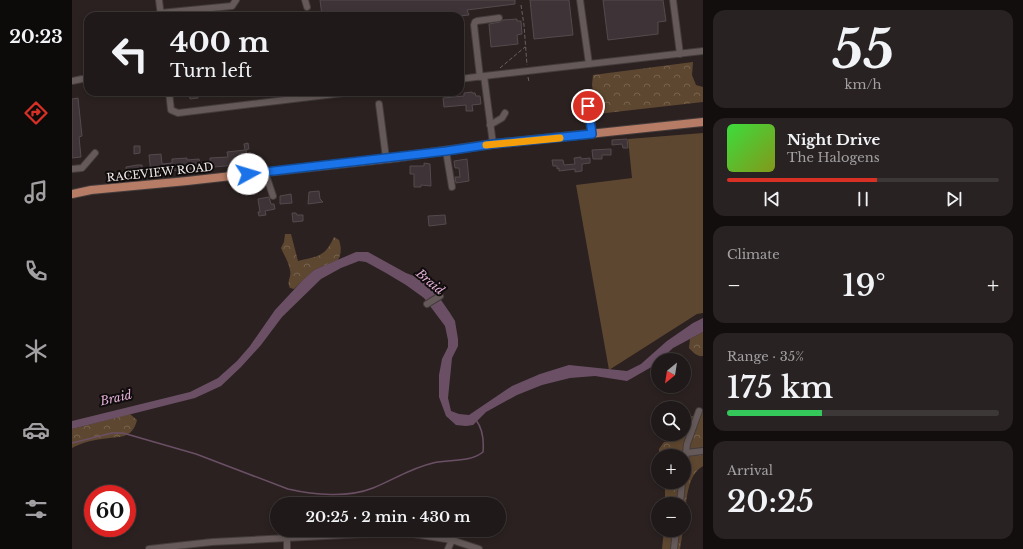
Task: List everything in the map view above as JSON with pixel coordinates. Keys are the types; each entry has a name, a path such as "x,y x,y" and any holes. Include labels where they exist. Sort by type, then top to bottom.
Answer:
{"main road":[{"name":"RACEVIEW ROAD","path":"72,194 91,190 265,172 446,151 493,144 703,122"}],"street":[{"path":"159,0 161,12"},
{"path":"179,12 232,6 236,0"},
{"path":"305,0 307,7"},
{"path":"580,0 588,64"},
{"path":"673,0 680,54"},
{"path":"493,144 474,25 477,21 499,18"},
{"path":"464,79 703,51"},
{"path":"72,81 82,80"},
{"path":"169,96 171,110 178,112 301,96"},
{"path":"379,104 386,158"},
{"path":"588,106 592,134"},
{"path":"490,126 502,118 505,113"},
{"path":"446,151 452,187"},
{"path":"72,170 82,168 95,153"},
{"path":"265,172 273,196"},
{"path":"427,304 440,296"},
{"path":"687,449 690,434 699,411"},
{"path":"691,452 703,451"},
{"path":"149,549 212,542 401,532 452,540 479,549"},
{"path":"674,549 675,537"},
{"path":"287,538 287,549"},
{"path":"448,549 452,540"}],"path":[{"path":"520,6 524,25 529,82"},
{"path":"496,71 526,46"}],"green space":[{"path":"693,62 692,75 696,85 703,87 703,102 597,114 592,85 593,75"},
{"path":"703,133 703,313 697,314 609,370 576,185 632,178 628,139"},
{"path":"285,234 291,234 298,261 320,255 331,244 334,237 340,242 341,250 338,260 314,270 294,289 290,288 290,272 288,262 281,248 284,242"},
{"path":"703,332 703,356 699,356 689,348 690,339"},
{"path":"699,411 703,411 703,466 697,470 691,481 691,449 659,449 664,442 691,441 691,416 697,416"},
{"path":"130,414 137,420 132,431 128,434 119,437 90,441 72,448 72,429"},
{"path":"665,489 688,489 687,497 665,497"},
{"path":"663,537 682,537 680,549 662,549"}],"shaded area":[{"path":"356,252 368,252 406,273 422,279 432,287 455,321 458,346 452,358 448,398 451,411 459,414 469,415 512,386 540,374 569,365 627,371 641,364 651,355 651,367 627,381 595,376 570,378 542,385 517,395 486,412 473,425 456,425 446,416 439,397 439,375 442,359 448,347 445,326 424,298 386,273 366,262 359,261 341,268 321,279 282,317 261,345 221,386 195,398 72,429 72,421 190,392 218,378 237,361 250,346 275,310 314,270"},
{"path":"703,318 703,332 673,348 668,353 653,353 667,341"}],"building":[{"path":"320,0 515,0 515,4 467,10 469,15 464,16 464,12 322,12"},
{"path":"530,0 569,0 573,35 534,39"},
{"path":"603,0 663,0 666,21 658,22 658,34 608,40"},
{"path":"517,19 517,21 521,21 522,34 517,35 518,44 491,47 489,24 503,20"},
{"path":"464,93 475,93 476,96 480,96 481,104 472,105 473,111 466,111 466,105 444,107 443,98 464,96"},
{"path":"190,96 198,96 198,98 190,99"},
{"path":"78,98 82,136 79,137 81,157 72,158 72,99"},
{"path":"627,139 628,148 623,148 622,144 612,145 612,140"},
{"path":"248,143 249,149 246,150 248,164 157,172 157,174 151,174 149,155 161,154 162,164 172,163 172,159 187,158 187,160 199,159 200,163 210,162 210,158 228,157 227,152 245,150 244,144"},
{"path":"134,146 140,146 140,153 134,154"},
{"path":"611,149 611,155 602,155 602,159 593,159 592,150"},
{"path":"581,157 581,159 590,158 590,163 582,164 582,171 575,172 575,169 559,171 557,166 553,166 552,160 563,160 564,165 575,164 574,158"},
{"path":"467,159 469,181 456,183 455,177 460,177 459,168 455,168 454,161"},
{"path":"424,163 430,164 431,186 421,185 421,187 414,187 414,174 410,174 410,166 424,166"},
{"path":"142,165 143,175 127,176 126,167"},
{"path":"319,191 320,199 323,202 308,204 309,192"},
{"path":"291,194 292,203 280,204 280,196"},
{"path":"269,197 271,204 274,204 275,209 265,211 266,215 259,216 258,212 260,212 258,199"},
{"path":"292,213 303,215 303,221 293,222"},
{"path":"445,215 446,224 429,226 428,216"}],"waterway":[{"path":"72,443 112,433 123,433 196,454 288,489 309,493 342,494 373,488 425,465 472,458 483,452 482,431 476,420"}],"slow traffic":[{"path":"486,145 560,138"}],"route":[{"path":"248,174 446,151 493,144 592,134 588,106"}],"water label":[{"name":"Braid","path":"430,282"},
{"name":"Braid","path":"116,398"}]}
